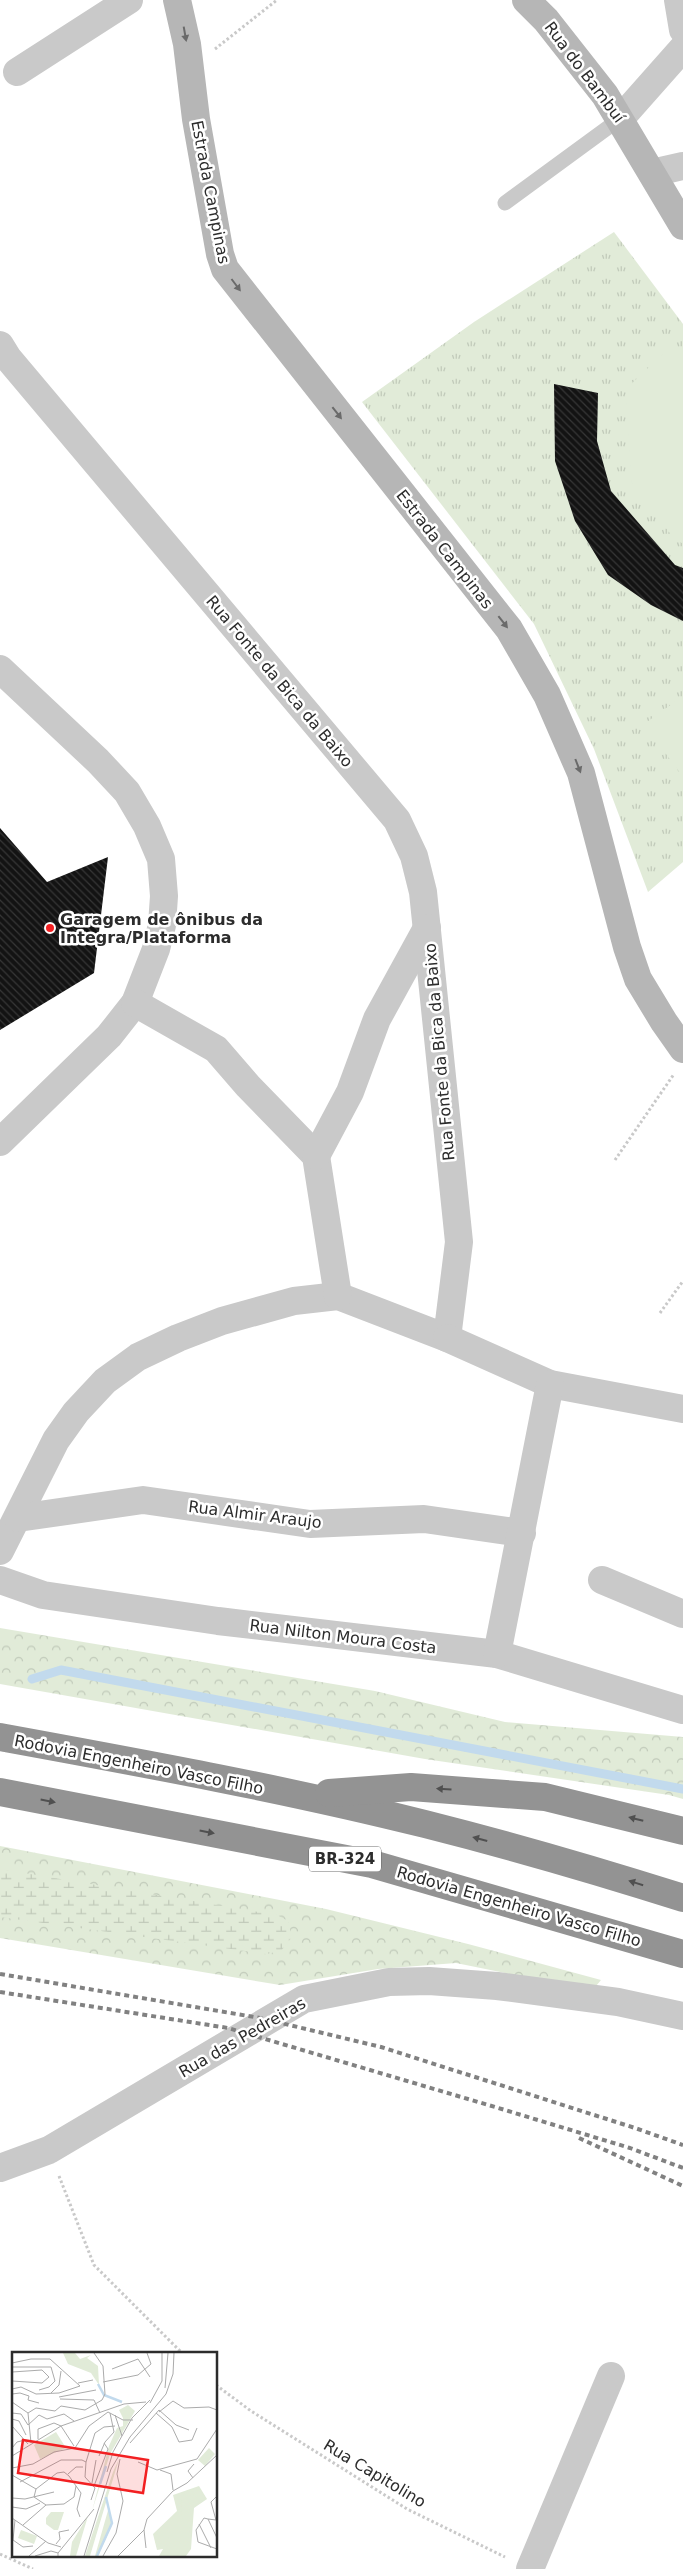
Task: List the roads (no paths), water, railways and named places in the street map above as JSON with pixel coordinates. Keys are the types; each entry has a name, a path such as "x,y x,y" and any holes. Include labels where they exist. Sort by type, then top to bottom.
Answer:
{"highway":[{"name":"Rodovia Engenheiro Vasco Filho","path":"0,1737 302,1796 426,1824 598,1871 683,1898"},
{"path":"302,1796 411,1787 545,1797 683,1831"},
{"name":"Rodovia Engenheiro Vasco Filho","path":"0,1792 372,1864 683,1954"}],"main road":[{"name":"Estrada Campinas","path":"177,0 199,61 201,148 220,254 226,270 509,629 529,661 566,733 581,773 626,947 638,978 664,1022 680,1059"},
{"name":"Rua do Bambuí","path":"526,0 546,20 621,118 683,226"}],"street":[{"path":"16,72 129,0"},
{"path":"678,0 683,30"},
{"path":"621,118 683,48"},
{"path":"652,173 683,166"},
{"name":"Rua Fonte da Bica da Baixo","path":"0,346 8,358 397,820 414,856 427,928 459,1242 447,1338"},
{"path":"0,669 98,761 127,792 147,826 161,859 164,896 162,925 156,949 135,1003 109,1036 0,1142"},
{"path":"316,1156 350,1092 377,1019 427,928"},
{"path":"135,1003 216,1049 248,1086 316,1156 338,1296"},
{"path":"0,1551 56,1440 76,1412 104,1381 138,1357 178,1338 222,1321 294,1301 338,1296 447,1338 550,1384 683,1409"},
{"path":"497,1654 550,1384"},
{"name":"Rua Almir Araujo","path":"18,1518 143,1500 310,1524 424,1519 522,1533"},
{"name":"Rua Nilton Moura Costa","path":"0,1580 43,1595 218,1621 497,1654 683,1710"},
{"path":"602,1580 683,1614"},
{"name":"Rua das Pedreiras","path":"0,2168 49,2150 304,1999 353,1988 388,1982 429,1981 497,1986 618,2002 683,2016"},
{"path":"521,2565 611,2376"}],"lane":[{"path":"505,203 621,118"}],"waterway":[{"path":"32,1679 61,1670 683,1789"}],"railway":[{"path":"0,1974 260,2018 381,2047 683,2145"},
{"path":"0,1992 228,2028 630,2148 683,2168"},
{"path":"579,2138 683,2186"}],"place":[{"name":"Garagem de ônibus da Integra/Plataforma","path":"50,928"}]}
